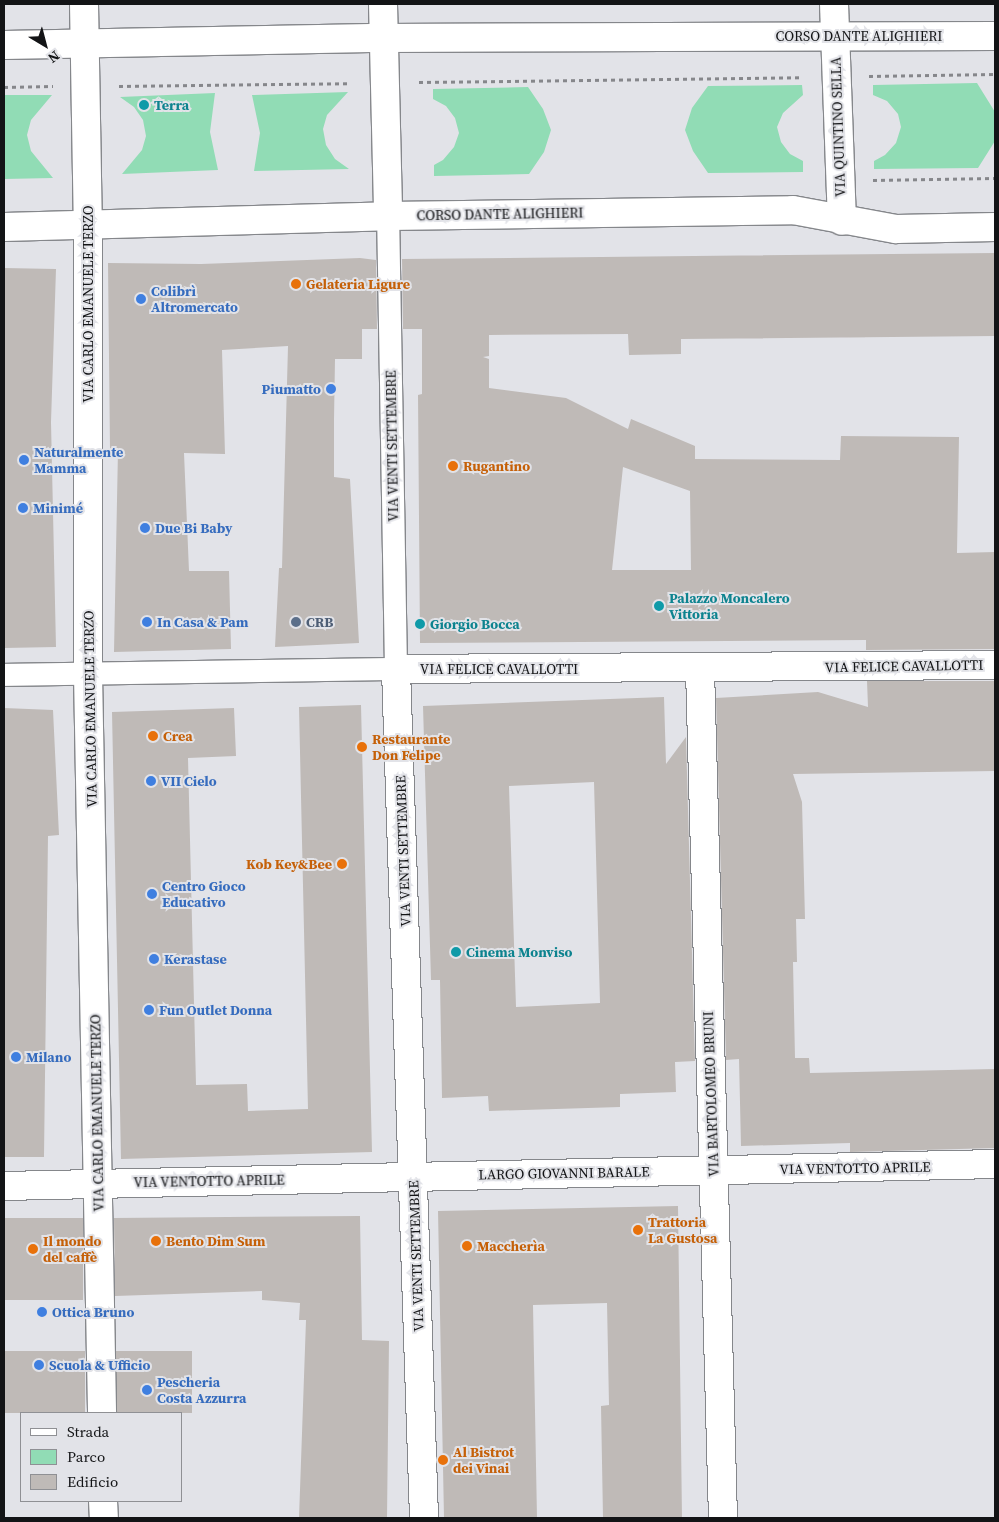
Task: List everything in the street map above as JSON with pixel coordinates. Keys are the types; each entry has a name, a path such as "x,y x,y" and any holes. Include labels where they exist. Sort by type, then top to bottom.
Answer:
{"street":[{"name":"VIA CARLO EMANUELE TERZO","path":"84,4 88,224 88,674 102,1412"},
{"name":"VIA VENTI SETTEMBRE","path":"383,4 396,669 424,1518"},
{"name":"VIA QUINTINO SELLA","path":"834,4 842,221"},
{"name":"CORSO DANTE ALIGHIERI","path":"4,45 384,38 995,36"},
{"name":"CORSO DANTE ALIGHIERI","path":"4,227 388,216 792,210 842,221 896,229 995,227"},
{"name":"VIA FELICE CAVALLOTTI","path":"4,675 396,669 700,669 995,665"},
{"name":"VIA BARTOLOMEO BRUNI","path":"700,669 723,1518"},
{"name":"VIA VENTOTTO APRILE","path":"714,1169 995,1164"},
{"name":"LARGO GIOVANNI BARALE","path":"414,1176 714,1169"},
{"name":"VIA VENTOTTO APRILE","path":"4,1186 414,1176"},
{"path":"103,1502 104,1518"}],"path":[{"path":"4,87 995,74"}],"green space":[{"path":"977,83 995,112 995,141 978,168 874,169 874,161 885,155 896,143 901,127 898,114 887,101 873,95 873,85"},
{"path":"802,85 803,95 783,113 777,127 781,142 790,154 803,161 803,172 708,173 693,151 685,130 692,108 708,86"},
{"path":"528,87 543,109 551,130 544,152 529,174 434,176 434,165 443,160 454,147 459,133 455,118 446,106 433,99 433,89"},
{"path":"348,92 327,115 323,129 326,145 335,159 349,169 254,171 260,133 252,95"},
{"path":"215,93 210,132 218,170 122,174 142,150 146,136 143,120 134,107 120,97"},
{"path":"4,95 52,95 31,120 27,135 31,151 53,178 4,179"}],"building":[{"path":"995,253 995,336 681,339 681,354 629,355 628,334 489,335 489,356 483,357 489,359 489,388 566,398 628,429 631,419 695,446 695,459 840,460 841,436 959,437 957,553 995,552 995,649 866,650 866,640 420,643 418,395 422,394 422,329 403,329 402,259","holes":["623,467 690,491 691,570 612,570"]},
{"path":"360,258 376,260 377,329 362,329 362,359 335,359 334,420 334,477 350,479 359,643 275,647 279,568 282,568 288,346 222,350 225,454 184,453 189,571 229,571 231,649 114,652 118,450 110,450 108,263 201,264"},
{"path":"4,268 56,269 51,422 56,647 4,648"},
{"path":"867,681 995,681 995,771 793,774 802,802 805,919 796,919 797,962 793,962 795,1058 809,1058 810,1073 995,1069 995,1148 850,1152 850,1143 741,1146 739,1059 726,1060 716,698 818,692 868,707"},
{"path":"664,697 666,764 686,737 695,1061 675,1062 676,1092 620,1094 620,1107 489,1111 488,1096 442,1098 440,980 431,980 423,706","holes":["594,782 600,1003 516,1007 509,786"]},
{"path":"361,705 372,1152 121,1159 112,712 234,708 236,756 188,758 196,1085 247,1084 248,1111 308,1109 299,707"},
{"path":"4,708 53,710 59,835 48,836 44,1157 4,1157"},
{"path":"678,1206 682,1518 603,1518 601,1406 609,1405 607,1303 533,1305 537,1518 444,1518 438,1211"},
{"path":"360,1216 362,1340 389,1341 387,1518 299,1518 306,1320 299,1320 300,1303 262,1300 262,1291 115,1296 114,1218"},
{"path":"4,1218 83,1218 83,1300 4,1300"},
{"path":"4,1351 85,1351 85,1412 4,1413"},
{"path":"116,1351 192,1351 192,1413 116,1412"}],"place":[{"name":"Terra","path":"144,105"},
{"name":"Gelateria Ligure","path":"296,284"},
{"name":"Colibrì Altromercato","path":"141,299"},
{"name":"Piumatto","path":"331,389"},
{"name":"Naturalmente Mamma","path":"24,460"},
{"name":"Rugantino","path":"453,466"},
{"name":"Minimé","path":"23,508"},
{"name":"Due Bi Baby","path":"145,528"},
{"name":"Palazzo Moncalero Vittoria","path":"659,606"},
{"name":"In Casa & Pam","path":"147,622"},
{"name":"CRB","path":"296,622"},
{"name":"Giorgio Bocca","path":"420,624"},
{"name":"Crea","path":"153,736"},
{"name":"Restaurante Don Felipe","path":"362,747"},
{"name":"VII Cielo","path":"151,781"},
{"name":"Kob Key&Bee","path":"342,864"},
{"name":"Centro Gioco Educativo","path":"152,894"},
{"name":"Cinema Monviso","path":"456,952"},
{"name":"Kerastase","path":"154,959"},
{"name":"Fun Outlet Donna","path":"149,1010"},
{"name":"Milano","path":"16,1057"},
{"name":"Trattoria La Gustosa","path":"638,1230"},
{"name":"Bento Dim Sum","path":"156,1241"},
{"name":"Maccherìa","path":"467,1246"},
{"name":"Il mondo del caffè","path":"33,1249"},
{"name":"Ottica Bruno","path":"42,1312"},
{"name":"Scuola & Ufficio","path":"39,1365"},
{"name":"Pescheria Costa Azzurra","path":"147,1390"},
{"name":"Al Bistrot dei Vinai","path":"443,1460"}]}
